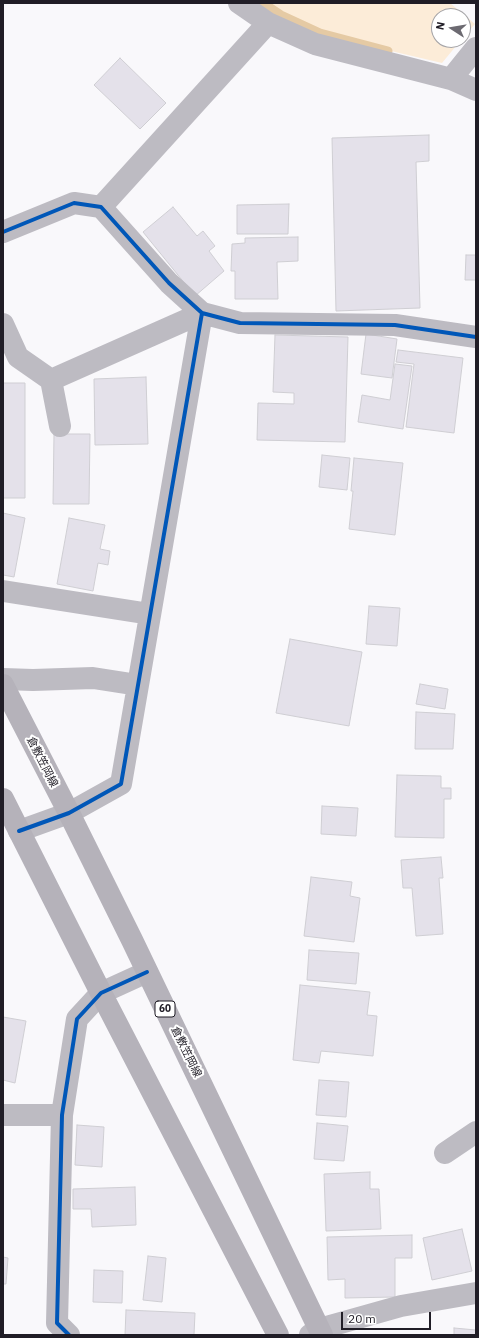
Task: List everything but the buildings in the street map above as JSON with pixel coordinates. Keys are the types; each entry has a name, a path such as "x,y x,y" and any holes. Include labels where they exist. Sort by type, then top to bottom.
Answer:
{"main road":[{"name":"倉敷笠岡線","path":"3,685 69,813 147,972 317,1333"},
{"path":"3,799 101,993 278,1335"}],"street":[{"path":"239,3 268,22 316,44 451,79 476,90"},
{"path":"101,207 268,22"},
{"path":"451,79 476,48"},
{"path":"3,232 74,203 101,207 169,283 202,313 240,323 395,325 476,337"},
{"path":"51,380 202,313"},
{"path":"19,831 69,813 121,784 202,313"},
{"path":"3,324 18,357 51,380 60,426"},
{"path":"3,591 150,614"},
{"path":"3,679 33,680 93,678 138,684"},
{"path":"69,1335 57,1323 62,1115 77,1018 101,993 147,972"},
{"path":"3,1115 62,1115"},
{"path":"445,1153 476,1132"},
{"path":"317,1333 401,1306 476,1293"}],"shaded area":[{"path":"264,3 450,3 456,8 431,8 431,48 454,48 442,63 357,43 292,20"},
{"path":"471,21 475,24 471,29"}],"waterway":[{"path":"263,3 281,15 320,33 388,51"}],"cycle path":[{"path":"3,232 74,203 101,207 169,283 202,313 240,323 395,325 476,337"},
{"path":"19,831 69,813 121,784 202,313"},
{"path":"69,1335 57,1323 62,1115 77,1019 101,993 147,972"}]}
